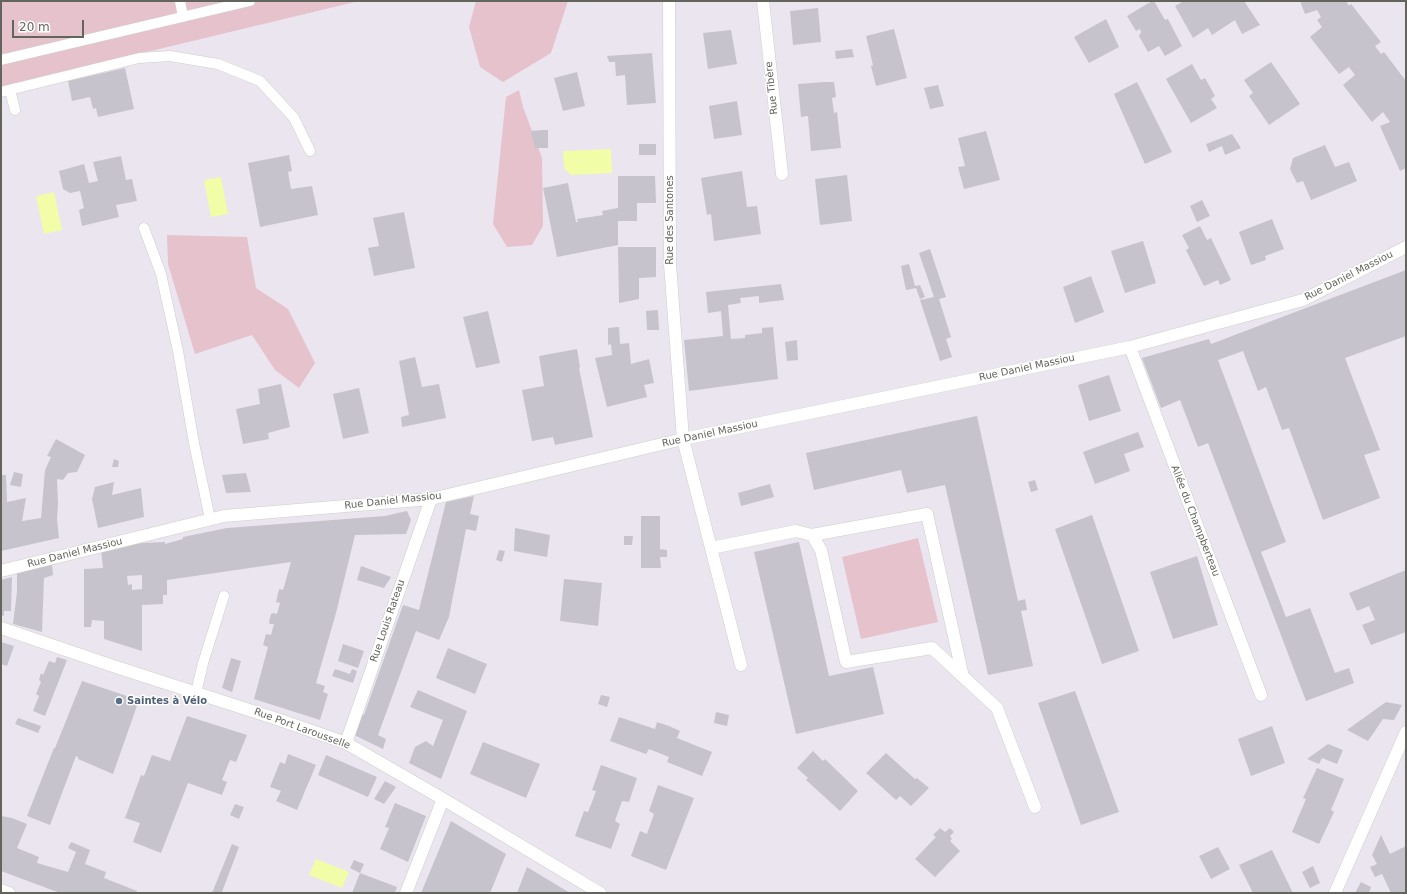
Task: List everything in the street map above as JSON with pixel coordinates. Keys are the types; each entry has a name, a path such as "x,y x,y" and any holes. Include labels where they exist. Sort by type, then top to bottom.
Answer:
{"street":[{"name":"Rue des Santones","path":"669,1 670,264 683,439 741,665"},
{"name":"Rue Tibère","path":"763,1 782,174"},
{"name":"Rue Daniel Massiou","path":"1,571 224,516 431,499 683,439 1130,347 1303,300 1406,247"},
{"name":"Allée du Champberteau","path":"1130,347 1261,695"},
{"name":"Rue Louis Rateau","path":"346,742 431,499"},
{"path":"711,548 796,531 812,536 927,514 963,677"},
{"path":"812,536 821,550 846,662 932,648 997,708 1035,807"},
{"name":"Rue Port Larousselle","path":"1,628 346,742 600,893"},
{"path":"1335,893 1406,732"},
{"path":"406,893 443,799"},
{"path":"1,890 9,893"}],"lane":[{"path":"180,1 183,17"},
{"path":"1,60 250,1"},
{"path":"15,110 6,91 139,58 170,56 218,64 260,81 294,118 310,151"},
{"path":"144,228 162,274 178,351 194,444 210,519"},
{"path":"196,693 203,663 224,596"}],"shaded area":[{"path":"1,1 359,1 1,87"},
{"path":"476,1 568,1 551,53 503,82 480,67 469,27"},
{"path":"519,90 523,107 542,158 543,226 532,245 507,247 493,224 506,97"},
{"path":"611,149 612,173 571,175 564,168 563,151"},
{"path":"221,177 228,214 211,217 204,180"},
{"path":"54,192 62,230 44,234 36,196"},
{"path":"167,235 247,237 256,288 288,309 315,363 299,388 275,370 252,335 195,354 168,264"},
{"path":"918,538 938,622 861,639 842,557"},
{"path":"316,859 349,872 342,888 309,875"}],"building":[{"path":"1154,1 1165,20 1168,19 1182,46 1165,56 1159,46 1148,52 1139,36 1141,32 1140,29 1136,31 1127,16"},
{"path":"1184,1 1244,1 1260,25 1242,34 1235,20 1212,35 1208,28 1193,38 1175,6"},
{"path":"1300,1 1346,1 1349,6 1351,4 1381,42 1375,46 1381,54 1384,52 1406,81 1406,168 1400,171 1380,126 1390,122 1383,112 1372,122 1343,85 1355,75 1349,67 1339,74 1310,37 1322,27 1317,20 1321,17 1317,10 1305,14"},
{"path":"818,8 821,42 793,45 790,11"},
{"path":"1106,19 1119,47 1089,63 1074,37"},
{"path":"894,29 907,78 876,86 866,36"},
{"path":"731,30 737,64 708,69 703,33"},
{"path":"852,49 854,57 836,59 835,51"},
{"path":"652,53 656,103 627,105 625,75 616,76 615,62 609,62 607,56"},
{"path":"1271,62 1300,104 1269,125 1249,96 1253,93 1244,80"},
{"path":"1192,64 1201,80 1205,78 1215,96 1211,99 1217,108 1191,123 1166,79"},
{"path":"125,68 134,109 98,117 96,108 93,109 90,97 72,101 68,81"},
{"path":"577,72 585,106 563,111 554,78"},
{"path":"834,82 836,97 832,98 834,113 837,112 841,148 811,151 808,116 801,117 798,84"},
{"path":"1137,82 1172,152 1145,164 1114,94"},
{"path":"938,85 944,106 930,109 924,88"},
{"path":"737,101 742,135 714,139 709,106"},
{"path":"548,130 548,148 535,148 531,131"},
{"path":"986,131 1000,180 964,189 958,167 965,166 958,138"},
{"path":"1232,134 1241,148 1225,155 1222,146 1209,152 1206,144"},
{"path":"639,144 656,144 656,155 639,155"},
{"path":"1325,145 1335,167 1349,162 1357,181 1311,200 1303,181 1297,183 1290,169 1293,158"},
{"path":"289,155 292,171 288,172 291,189 312,186 318,215 260,227 248,163"},
{"path":"121,156 126,180 132,179 137,201 116,205 119,217 82,226 79,210 84,208 80,191 70,193 63,189 59,171 84,164 89,183 98,181 93,162"},
{"path":"742,171 747,207 757,206 761,234 714,241 711,214 707,215 701,178"},
{"path":"847,175 852,221 820,225 815,179"},
{"path":"618,176 655,176 656,203 637,203 637,221 618,221 618,245 557,257 543,188 568,183 576,222 578,222 577,219 603,215 602,211 618,208"},
{"path":"1202,200 1210,216 1197,222 1190,206"},
{"path":"404,212 415,268 374,276 368,248 379,246 373,218"},
{"path":"1272,219 1284,249 1265,256 1266,260 1251,265 1239,232"},
{"path":"1200,226 1207,240 1211,238 1231,280 1220,285 1218,280 1204,286 1186,250 1189,248 1182,235"},
{"path":"1143,241 1156,283 1125,293 1111,251"},
{"path":"618,247 656,247 656,277 639,278 639,299 619,303"},
{"path":"930,249 946,297 939,299 951,337 946,339 952,357 940,361 920,300 934,297 919,253"},
{"path":"909,264 915,286 920,285 925,297 920,299 916,288 906,290 901,266"},
{"path":"1406,270 1406,336 1345,358 1380,450 1364,455 1380,498 1323,520 1289,428 1282,430 1266,387 1258,391 1243,351 1218,360 1286,542 1261,552 1286,617 1310,608 1335,673 1349,668 1354,683 1306,701 1208,443 1198,447 1180,400 1161,408 1142,358 1209,339 1211,344"},
{"path":"1091,276 1104,312 1075,323 1063,287"},
{"path":"781,284 784,300 759,303 759,296 740,298 741,303 728,305 731,339 745,338 745,335 762,333 762,328 773,327 778,379 689,391 684,340 723,336 721,311 708,313 706,292"},
{"path":"658,310 659,330 647,330 646,311"},
{"path":"488,311 500,363 476,368 463,317"},
{"path":"619,327 620,344 629,343 631,364 649,359 654,383 644,385 647,397 607,407 595,358 612,355 611,344 608,345 608,328"},
{"path":"797,340 798,360 787,361 785,342"},
{"path":"577,349 579,368 593,437 555,445 553,437 532,441 522,390 544,386 539,356"},
{"path":"415,357 422,387 439,384 446,418 402,427 401,417 409,415 399,361"},
{"path":"1109,375 1121,411 1089,421 1078,385"},
{"path":"281,384 290,427 268,433 269,439 243,444 236,409 260,404 258,389"},
{"path":"359,388 369,433 343,439 333,394"},
{"path":"977,416 1018,601 1025,599 1027,610 1021,611 1033,666 988,675 945,485 907,493 901,470 814,490 806,453"},
{"path":"1138,432 1144,447 1124,454 1130,471 1095,484 1083,452"},
{"path":"56,439 85,455 77,472 68,473 63,480 57,479 57,519 59,538 1,551 1,475 6,475 7,502 26,498 22,521 41,518 45,470 51,457 47,456"},
{"path":"114,459 119,461 118,467 112,467"},
{"path":"14,472 23,474 21,487 10,485"},
{"path":"246,473 251,492 226,493 222,475"},
{"path":"1035,480 1038,490 1031,492 1028,482"},
{"path":"114,482 112,495 141,488 144,517 98,528 92,499 95,487"},
{"path":"770,484 774,497 741,506 738,493"},
{"path":"474,496 470,514 479,516 476,531 466,529 449,617 439,640 416,631 378,735 386,739 383,749 354,735 362,714 364,715 403,605 419,610 446,502"},
{"path":"407,511 411,520 406,534 355,535 336,613 316,683 325,686 323,692 328,694 320,720 254,699 268,647 263,645 266,634 271,635 274,624 270,624 269,622 271,614 277,614 280,603 276,602 279,589 283,590 291,562 167,580 167,595 163,595 163,604 142,605 142,651 104,639 104,621 92,620 91,627 84,627 84,569 103,568 101,550 142,543 165,542 165,544 183,539 183,537 227,528 385,516","holes":["142,575 142,589 132,590 132,584 128,585 127,576"]},
{"path":"1092,515 1139,651 1102,664 1055,529"},
{"path":"641,516 660,516 660,549 667,550 667,557 660,557 661,568 641,568"},
{"path":"515,528 550,535 547,557 514,551"},
{"path":"624,536 633,536 632,545 624,545"},
{"path":"799,542 829,676 873,667 884,714 796,734 754,552"},
{"path":"499,550 505,551 502,562 496,560"},
{"path":"1197,556 1218,625 1173,639 1150,572"},
{"path":"56,560 56,564 52,565 53,575 44,578 42,632 13,624 17,592 17,568"},
{"path":"361,566 391,577 384,588 357,580"},
{"path":"1406,570 1406,632 1371,645 1362,625 1375,620 1369,606 1357,611 1349,593"},
{"path":"12,577 11,611 4,611 4,616 1,615 1,580"},
{"path":"564,579 602,583 598,626 560,621"},
{"path":"1,642 14,646 7,666 1,664"},
{"path":"343,644 364,651 358,668 338,661"},
{"path":"448,648 487,664 475,694 436,678"},
{"path":"57,657 67,660 45,716 33,711 39,696 36,694 41,682 39,680 41,673 43,675 49,661 55,663"},
{"path":"231,658 241,661 232,692 222,688"},
{"path":"335,669 350,674 352,669 357,671 353,683 332,676"},
{"path":"82,681 139,700 113,774 78,759 76,756 50,825 27,816"},
{"path":"418,690 467,711 441,779 409,763 415,747 426,741 433,746 443,720 410,707"},
{"path":"1075,691 1119,812 1081,825 1038,703"},
{"path":"601,695 610,697 607,707 598,704"},
{"path":"1386,702 1402,705 1394,720 1383,719 1368,741 1347,730"},
{"path":"716,712 729,715 727,726 714,723"},
{"path":"187,716 247,735 236,762 230,760 222,780 227,782 222,795 188,783 161,853 133,842 140,823 125,818 141,775 144,776 152,755 170,761"},
{"path":"619,717 655,729 657,722 669,726 680,731 677,738 712,752 702,776 667,762 669,757 649,749 646,754 610,741"},
{"path":"18,718 41,726 38,733 15,724"},
{"path":"1272,726 1285,763 1251,776 1238,739"},
{"path":"483,742 540,764 526,798 470,774"},
{"path":"1328,744 1343,750 1337,764 1322,758 1319,764 1307,759"},
{"path":"813,751 823,761 825,759 858,791 840,811 806,780 808,778 797,768"},
{"path":"886,753 915,779 917,778 929,788 911,806 900,796 896,800 866,773"},
{"path":"288,754 316,765 297,810 276,801 281,791 270,787 280,762 285,764"},
{"path":"326,755 377,777 368,797 318,775"},
{"path":"601,765 637,778 629,802 622,801 615,821 620,824 611,849 575,836 584,811 588,812 592,802 596,791 592,790"},
{"path":"1317,768 1344,779 1331,810 1334,812 1319,844 1292,832 1306,799 1303,798"},
{"path":"385,781 396,787 384,804 374,799"},
{"path":"658,785 694,798 666,870 631,856 640,831 647,834 654,814 649,811"},
{"path":"395,803 426,816 408,862 380,849 389,828 385,827"},
{"path":"235,804 244,807 239,819 230,815"},
{"path":"1,816 12,818 27,824 17,848 39,857 37,863 68,872 76,852 68,848 71,842 90,850 85,864 106,872 104,878 137,891 136,893 60,893 1,871"},
{"path":"451,821 506,854 490,893 421,893"},
{"path":"940,828 945,832 950,828 954,832 950,836 952,839 950,841 960,851 935,877 915,859 936,837 933,835"},
{"path":"1381,835 1390,854 1406,846 1406,893 1391,893 1382,874 1375,877 1370,867 1377,864 1372,855"},
{"path":"232,844 239,847 222,892 226,893 212,893"},
{"path":"1218,847 1230,869 1211,879 1199,856"},
{"path":"1272,850 1293,893 1253,893 1239,865"},
{"path":"354,860 364,864 360,873 350,868"},
{"path":"1313,866 1320,883 1310,888 1302,872"},
{"path":"527,867 570,893 517,893"},
{"path":"360,873 397,887 395,893 352,893"},
{"path":"1361,882 1371,887 1369,893 1355,893"}],"place":[{"name":"Saintes à Vélo","path":"119,701"}]}
